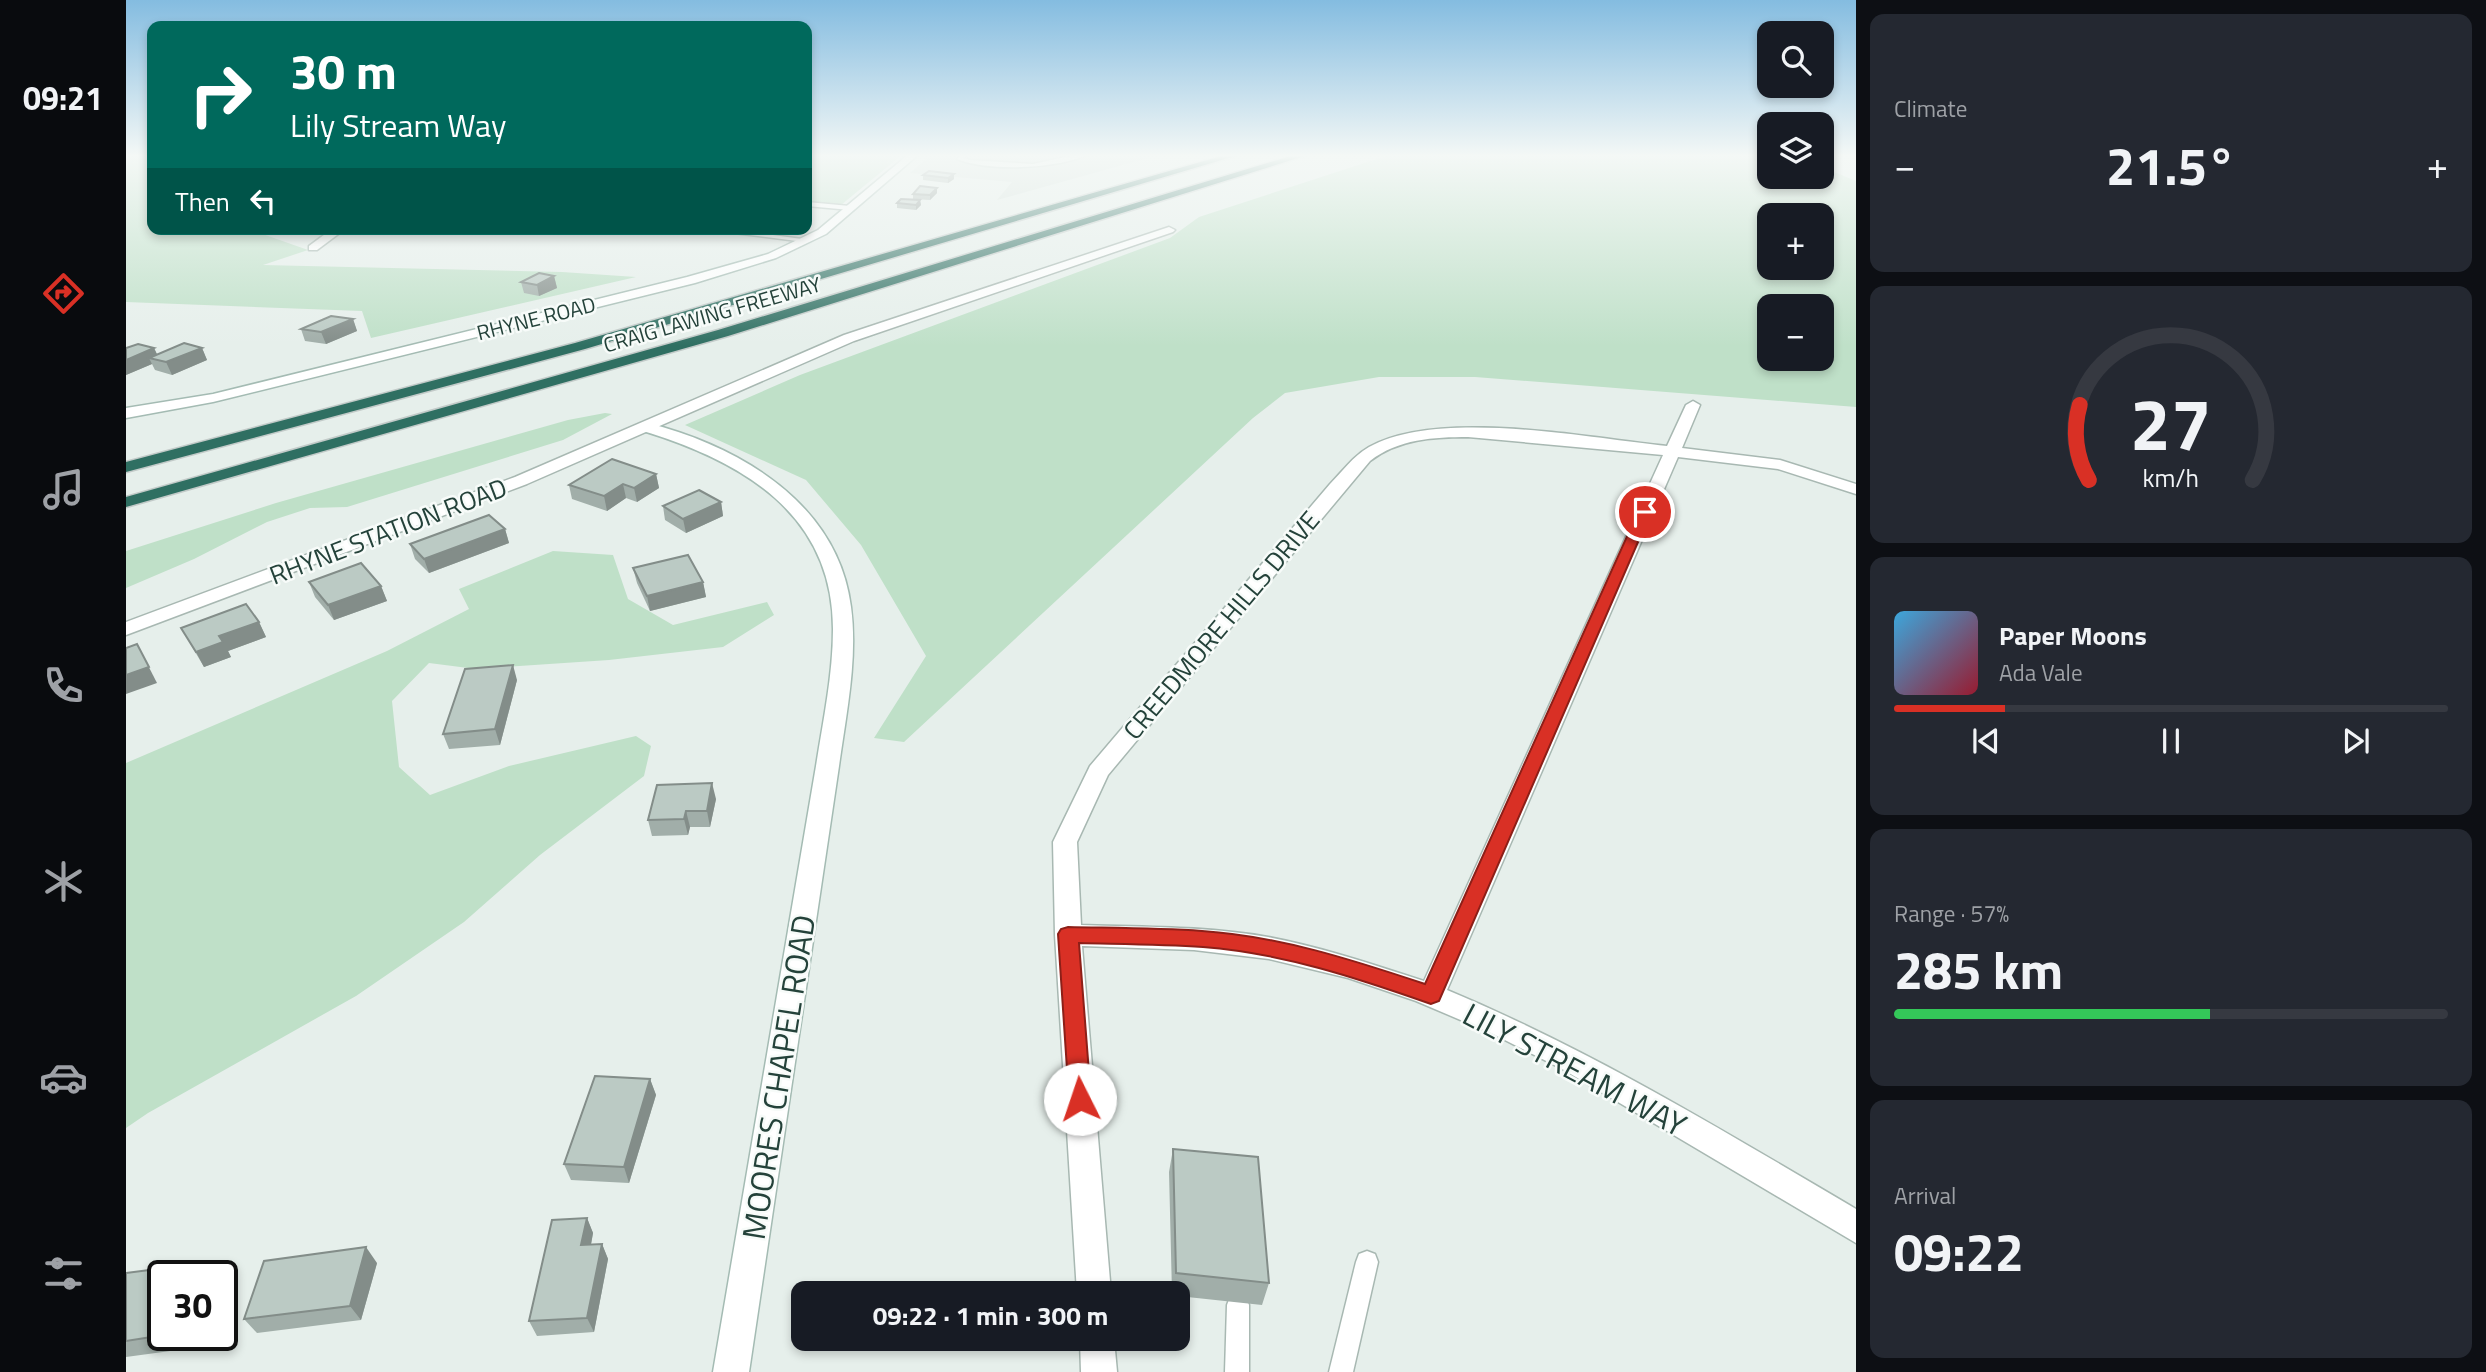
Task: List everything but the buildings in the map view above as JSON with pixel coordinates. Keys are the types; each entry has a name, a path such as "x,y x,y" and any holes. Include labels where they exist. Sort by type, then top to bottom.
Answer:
{"highway":[{"name":"CRAIG LAWING FREEWAY","path":"126,467 580,346 1018,218"},
{"name":"CRAIG LAWING FREEWAY","path":"126,503 736,330 1099,218"}],"street":[{"name":"RHYNE ROAD","path":"126,413 225,395 691,280 772,256 822,232 838,218"},
{"name":"RHYNE STATION ROAD","path":"126,629 394,531 648,428 782,364 848,338 1168,230"},
{"path":"313,248 331,235"},
{"path":"1431,995 1693,405"},
{"name":"MOORES CHAPEL ROAD","path":"624,422 716,452 756,474 788,500 820,539 834,568 841,596 844,628 825,782 731,1372"},
{"name":"CREEDMORE HILLS DRIVE","path":"1093,1281 1068,934 1065,842 1098,772 1335,488 1372,451 1393,442 1430,434 1462,432 1499,433 1780,465 1856,488"},
{"name":"LILY STREAM WAY","path":"1068,934 1204,939 1269,948 1338,964 1431,995 1503,1026 1611,1081 1856,1227"},
{"path":"1098,1351 1099,1372"}],"lane":[{"path":"760,235 805,240"},
{"path":"1341,1372 1367,1262"},
{"path":"1237,1372 1238,1305"}],"green space":[{"path":"126,218 147,218 147,235 265,235 308,250 263,265 562,272 636,277 371,338 362,311 126,302"},
{"path":"1198,218 1757,218 1757,280 1834,280 1834,218 1856,218 1856,407 1475,377 1379,377 1285,393 1253,418 904,742 874,738 926,656 861,545 806,480 685,425 800,375 1170,238"},
{"path":"612,414 563,440 347,507 310,508 267,522 194,559 126,588 126,551 276,503 568,420"},
{"path":"553,551 613,555 628,599 673,625 767,602 774,615 723,647 609,660 476,669 429,663 392,701 399,767 430,795 509,766 636,736 651,746 644,776 540,855 464,922 356,996 126,1128 126,763 387,651 469,609 459,589"}],"route":[{"path":"1080,1099 1068,934 1204,939 1269,948 1338,964 1431,995 1645,512"}]}
